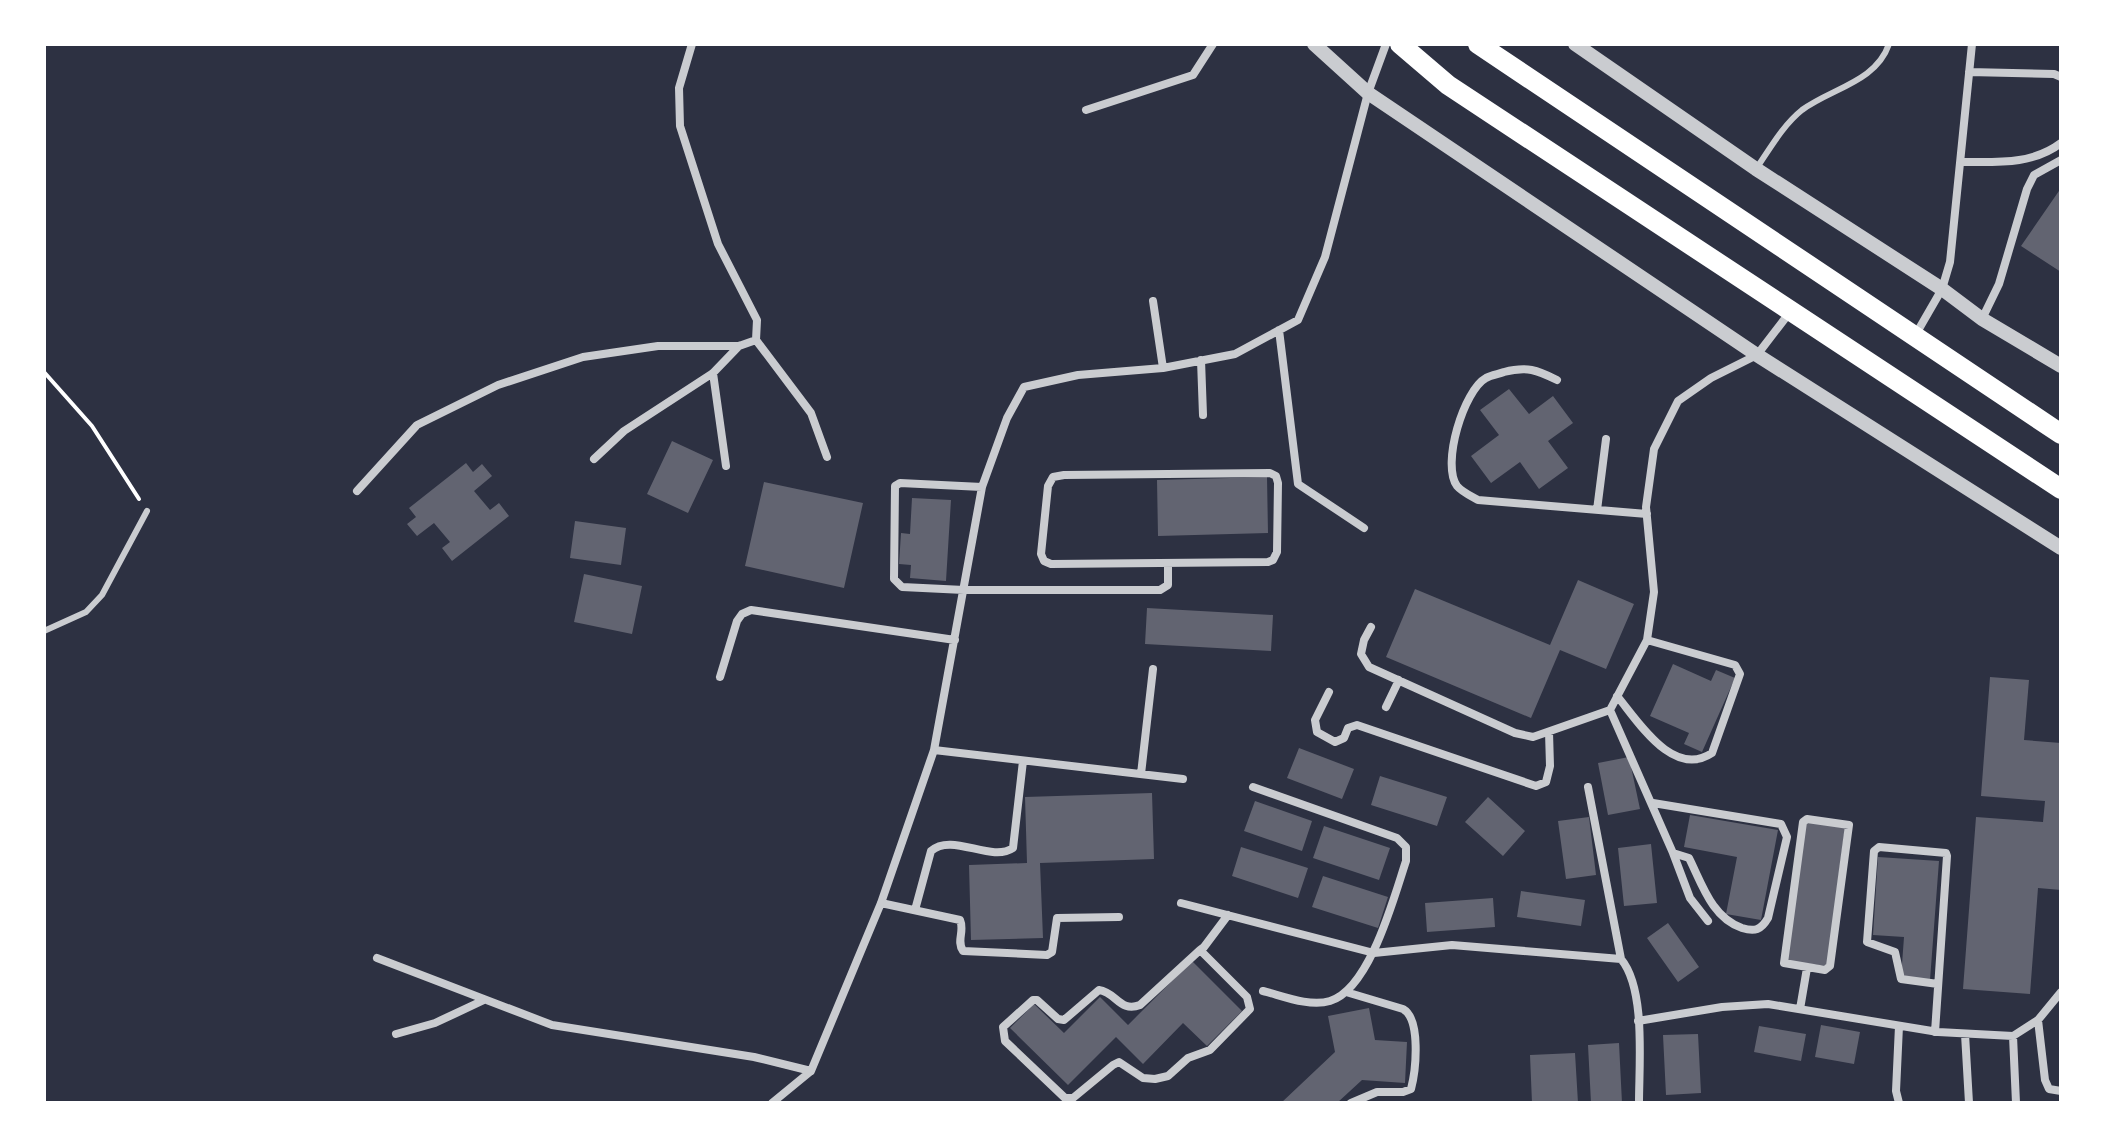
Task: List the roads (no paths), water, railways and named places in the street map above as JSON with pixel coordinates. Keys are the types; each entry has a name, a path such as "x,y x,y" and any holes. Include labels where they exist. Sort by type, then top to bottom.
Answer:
{"main road":[{"path":"1400,44 1448,85 2061,489"},
{"path":"1478,44 2061,434"}],"street":[{"path":"692,44 679,88 680,126 718,244 757,320 756,340 811,413 827,457"},
{"path":"1086,110 1193,75 1213,44"},
{"path":"1314,44 1368,93 1757,355 2061,548"},
{"path":"772,1103 811,1071 881,903 934,750 982,487 1007,418 1024,387 1078,375 1163,368 1235,354 1298,320 1325,257 1368,93 1386,44"},
{"path":"1575,44 1756,169 1942,289 1982,319 2061,366"},
{"path":"1914,337 1942,289 1950,262 1972,44"},
{"path":"1969,72 2054,74 2061,77"},
{"path":"1962,162 2015,162 2048,153 2061,143"},
{"path":"1982,319 1999,284 2027,189 2034,175 2061,160"},
{"path":"1153,301 1163,368"},
{"path":"1371,627 1361,654 1369,667 1515,733 1533,737 1610,710 1647,640 1654,592 1647,514 1654,449 1678,401 1711,378 1757,355 1791,311"},
{"path":"1279,330 1298,484 1364,528"},
{"path":"357,491 417,425 498,385 583,357 658,346 739,346 756,340"},
{"path":"594,459 624,431 713,373 739,346"},
{"path":"1201,360 1203,415"},
{"path":"1557,380 1533,368 1521,368 1485,378 1474,390 1453,440 1451,468 1456,485 1478,500 1647,514"},
{"path":"713,373 726,466"},
{"path":"1597,510 1606,439"},
{"path":"1270,473 1276,476 1277,552 1273,560 1168,563 1051,564 1044,561 1041,554 1048,486 1053,477 1270,473"},
{"path":"982,487 900,483 894,491 894,579 897,585 964,590 1160,590 1168,585 1168,563"},
{"path":"720,677 737,621 742,614 751,610 955,640"},
{"path":"1617,696 1664,752 1697,760 1712,753 1739,670 1735,665 1647,640"},
{"path":"1141,774 1153,669"},
{"path":"1386,707 1399,680"},
{"path":"1329,692 1315,720 1317,732 1324,738 1335,742 1344,738 1348,728 1357,725 1536,786 1546,782 1550,766 1549,732"},
{"path":"1610,710 1653,803 1690,898 1708,921"},
{"path":"934,750 1183,779"},
{"path":"915,910 931,851 935,847 946,845 1001,852 1013,848 1023,761"},
{"path":"1253,787 1397,838 1406,847 1406,861 1374,953 1346,992 1331,1001 1310,1003 1263,991"},
{"path":"1588,787 1621,959 1633,982 1638,1021 1639,1103"},
{"path":"1653,803 1781,824 1787,837 1768,918 1762,928 1751,931 1727,923 1716,910 1689,858 1673,853"},
{"path":"1807,819 1846,823 1850,828 1830,966 1825,970 1807,968 1787,965 1784,961 1803,822 1807,819"},
{"path":"1935,1032 1938,984 1946,853 1879,847 1874,851 1867,942 1895,952 1901,979 1938,984"},
{"path":"881,903 960,920 963,951 1047,955 1052,952 1057,918 1119,917"},
{"path":"1181,903 1374,953 1452,945 1621,959"},
{"path":"1200,950 1247,997 1250,1009 1210,1050 1188,1058 1168,1076 1143,1078 1119,1062 1073,1098 1065,1098 1002,1035 1003,1027 1033,1000 1037,1000 1058,1019 1064,1020 1099,990 1105,991 1125,1007 1140,1005 1200,950 1228,915"},
{"path":"377,958 552,1025 754,1057 811,1071"},
{"path":"1800,1009 1807,968"},
{"path":"1346,992 1403,1009 1411,1013 1415,1024 1411,1089 1377,1092 1351,1103"},
{"path":"1638,1021 1722,1007 1768,1004 1935,1032 2013,1036 2038,1020 2061,992"},
{"path":"396,1034 435,1023 485,1000"},
{"path":"2038,1020 2045,1080 2049,1089 2061,1091"},
{"path":"1899,1026 1896,1091 1899,1103"},
{"path":"1965,1034 1969,1103"},
{"path":"2013,1036 2016,1103"}],"lane":[{"path":"1756,169 1794,117 1868,74 1879,65 1889,44"},
{"path":"44,631 86,612 102,595 147,511"}]}
